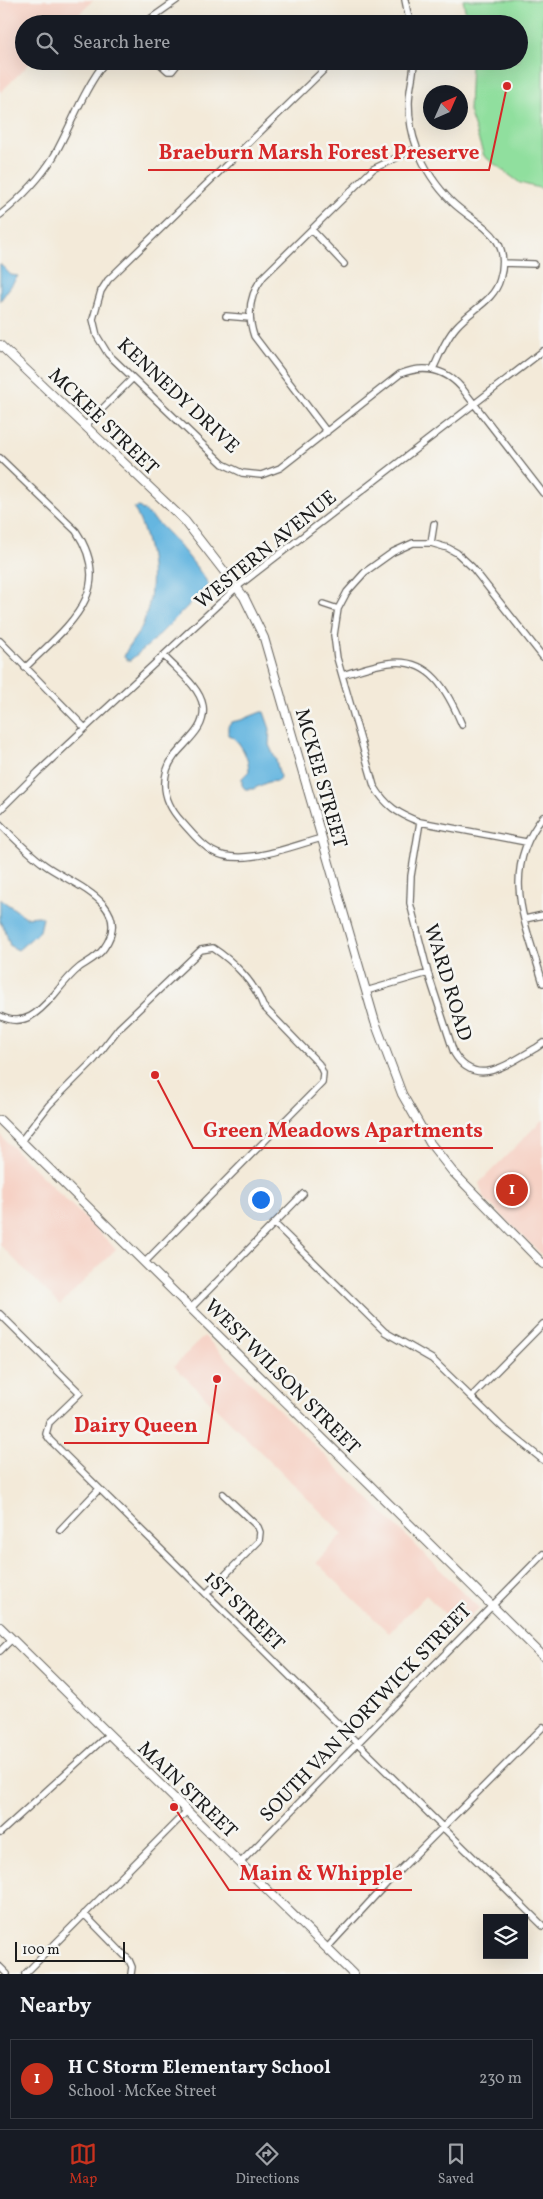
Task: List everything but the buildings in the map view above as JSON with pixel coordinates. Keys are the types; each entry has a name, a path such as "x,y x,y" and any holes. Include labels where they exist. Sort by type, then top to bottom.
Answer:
{"main road":[{"name":"MCKEE STREET","path":"0,345 185,521 244,597 264,638 366,991 402,1094 430,1143 452,1171 543,1264"},
{"name":"WEST WILSON STREET","path":"0,1120 543,1656"},
{"name":"MAIN STREET","path":"0,1626 353,1974"}],"street":[{"path":"154,15 177,0"},
{"path":"405,0 408,15"},
{"path":"0,215 42,174 54,155 84,94 100,70"},
{"name":"KENNEDY DRIVE","path":"324,70 108,280 101,291 93,319 97,336 108,354 223,464 242,473 261,474 280,468 327,432"},
{"path":"413,70 409,103 417,148 432,179 452,202 490,230 497,240 503,263 495,292 456,326 445,342 433,369"},
{"path":"417,148 373,169 256,286 250,306 250,318 254,336 327,432 400,374 420,369 433,369 455,380 543,493"},
{"path":"312,230 344,264"},
{"path":"503,263 534,264"},
{"path":"226,316 250,318"},
{"name":"WESTERN AVENUE","path":"0,810 237,587 543,351"},
{"path":"85,426 133,378"},
{"path":"0,458 76,531 84,542 90,558 92,574 91,588 86,602 78,614 26,668"},
{"path":"432,543 434,524"},
{"path":"526,842 420,822 390,808 382,799 374,786 336,653 334,635 338,609 346,592 355,582 365,572 393,552 413,543 432,543 448,548 466,560 543,657"},
{"path":"323,604 338,609"},
{"path":"0,641 85,728"},
{"path":"164,656 195,689 203,707 202,722 199,729 179,749 167,770 166,798 178,818 208,848 232,857 249,857 322,838"},
{"path":"342,675 390,662 402,662 422,669 440,682 462,725"},
{"path":"543,817 526,842 518,878 519,900 541,967 543,983"},
{"name":"WARD ROAD","path":"420,822 411,876 410,903 428,973 449,1041 459,1062 477,1072 490,1072 542,1044"},
{"path":"0,824 43,864 98,897 111,920 110,935 104,949 72,974 42,1009 32,1017 21,1021 7,1020 0,1016"},
{"path":"525,919 543,915"},
{"path":"21,1141 49,1105 94,1060 119,1028 201,950 213,948 241,973 258,993 263,1006 319,1064 324,1073 322,1083 144,1262"},
{"path":"366,991 428,973"},
{"path":"191,1308 303,1194"},
{"path":"275,1224 385,1332 432,1359 502,1427 543,1460"},
{"name":"1ST STREET","path":"0,1314 80,1393 49,1423 46,1434 50,1440 443,1829 543,1924"},
{"path":"472,1396 543,1324"},
{"path":"60,1530 99,1489"},
{"path":"206,1594 259,1541 260,1532 258,1527 223,1494"},
{"name":"SOUTH VAN NORTWICK STREET","path":"241,1862 543,1554"},
{"path":"0,1651 12,1639"},
{"path":"327,1948 388,1882 543,1727"},
{"path":"0,1833 109,1734"},
{"path":"25,1974 187,1811"},
{"path":"84,1914 129,1960 132,1967 131,1974"},
{"path":"0,1967 7,1974"}],"shaded area":[{"path":"0,0 93,0 78,15 15,15 15,70 23,70 0,93"},
{"path":"543,1119 543,1256 483,1197 479,1183"},
{"path":"0,1135 116,1249 60,1305 0,1245"},
{"path":"204,1336 479,1608 459,1628 426,1595 389,1633 316,1562 343,1534 174,1366"}],"green space":[{"path":"463,0 543,0 543,189 520,183 484,156 469,111 471,70 528,70 528,15 466,15"}],"water":[{"path":"0,264 11,275 18,276 0,301"},
{"path":"139,507 177,542 201,573 208,586 151,643 129,661 124,657 143,624 148,609 151,580 149,550 134,508"},
{"path":"264,712 270,729 269,745 276,760 280,777 278,781 268,782 253,789 245,789 242,785 242,778 249,771 247,761 240,745 228,735 228,726 231,722"},
{"path":"0,899 26,917 39,916 43,918 40,931 18,950 10,946 5,930 0,922"}],"place":[{"name":"Braeburn Marsh Forest Preserve","path":"507,86"},
{"name":"Green Meadows Apartments","path":"155,1075"},
{"name":"H C Storm Elementary School","path":"512,1190"},
{"name":"Dairy Queen","path":"217,1379"},
{"name":"Main & Whipple","path":"174,1807"}]}
